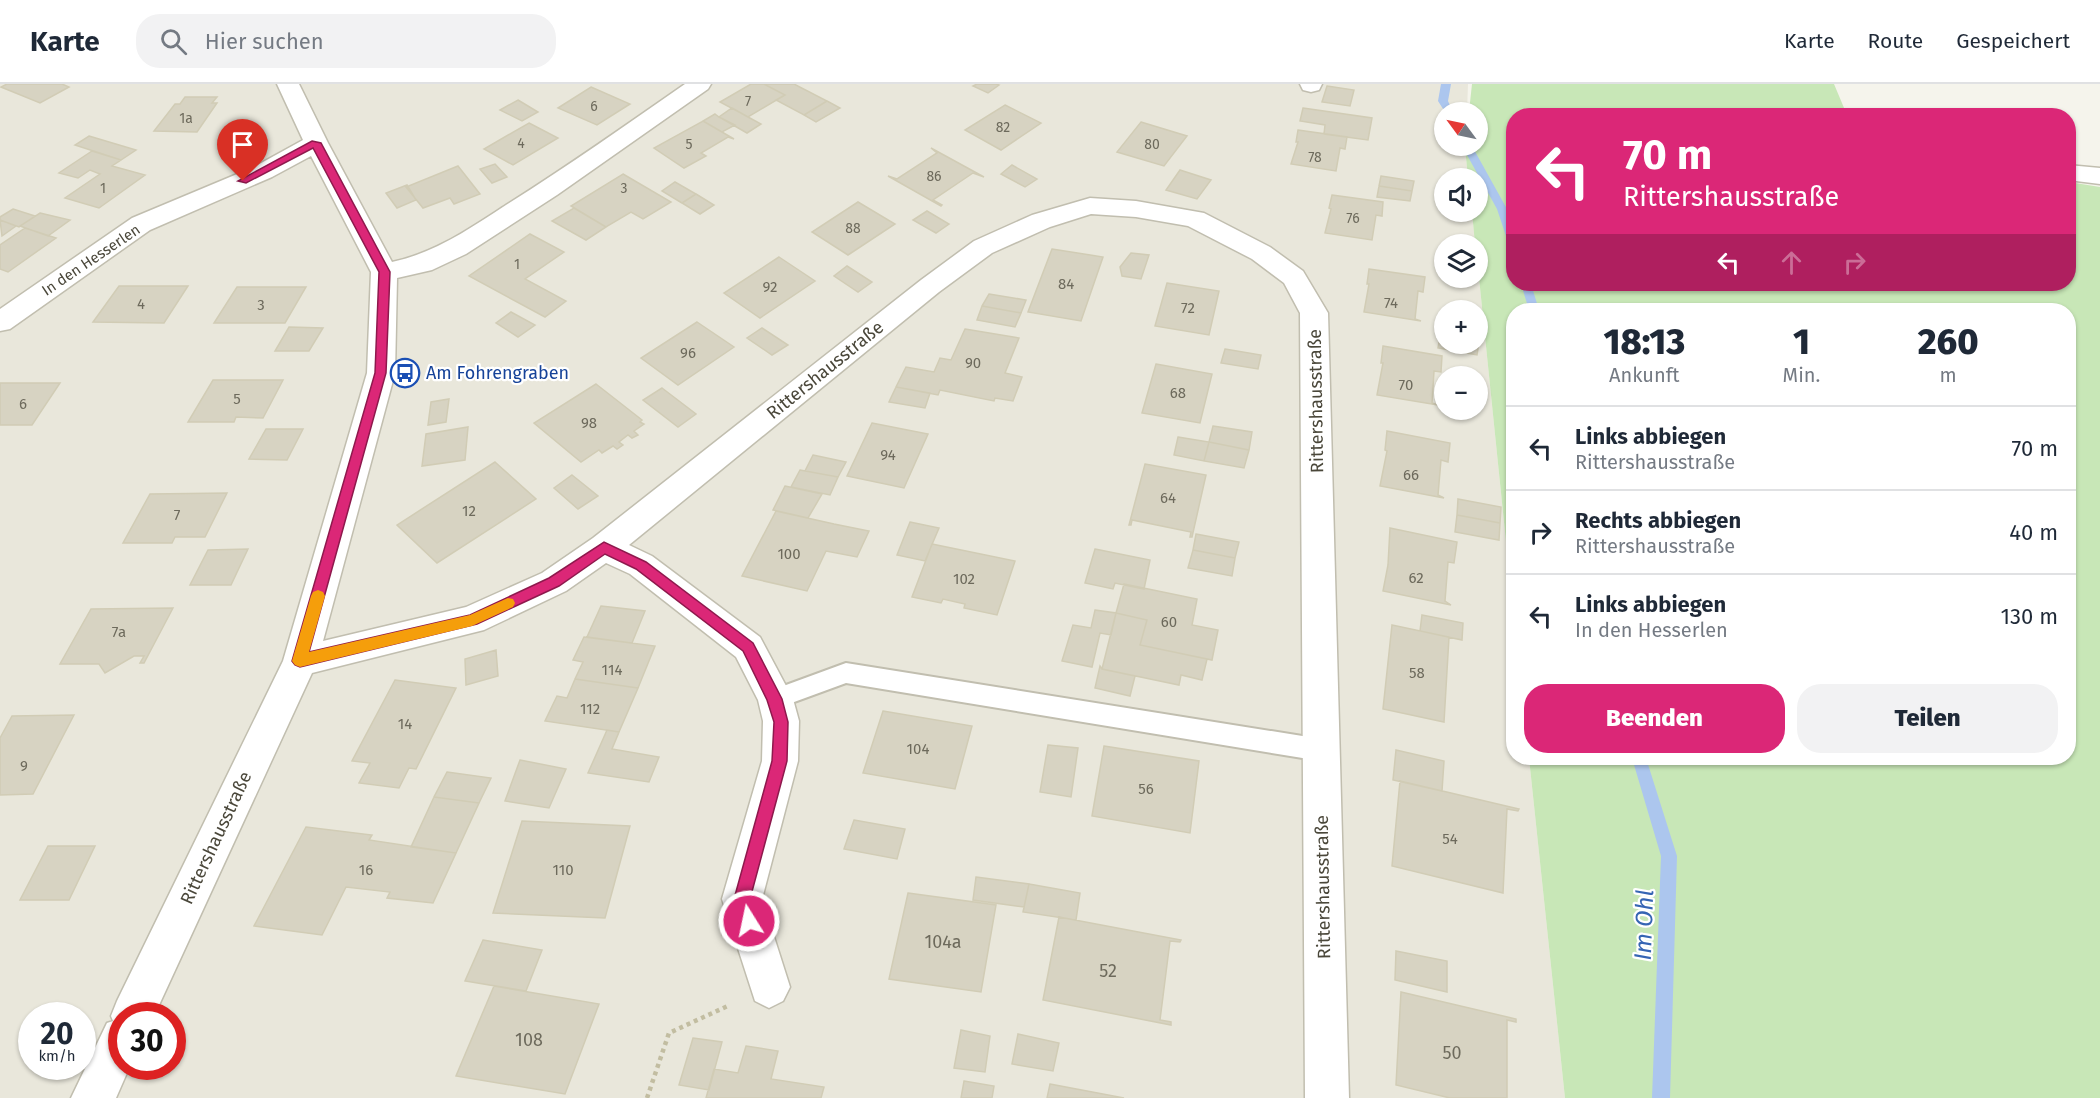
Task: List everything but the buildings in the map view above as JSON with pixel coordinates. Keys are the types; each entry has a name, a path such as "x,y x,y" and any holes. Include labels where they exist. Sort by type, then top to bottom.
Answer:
{"street":[{"name":"Rittershausstraße","path":"139,1002 300,661 381,373 384,272 316,143 288,84"},
{"path":"384,272 423,264 457,248 548,190 700,84"},
{"name":"In den Hesserlen","path":"0,322 141,224 263,172 316,143"},
{"path":"2076,173 2100,176"},
{"name":"Rittershausstraße","path":"300,661 472,620 554,582 604,547 983,247 1041,221 1090,206 1136,208 1195,219 1261,252 1294,277 1314,313 1327,1098"},
{"path":"604,547 641,566 748,647 775,699 781,722 780,761 742,899 769,987"},
{"path":"93,1098 108,1067"}],"lane":[{"path":"775,699 846,673 1321,750"}],"path":[{"path":"646,1098 669,1034 769,987"}],"shaded area":[{"path":"0,84 1468,84 1467,102 1434,102 1434,156 1466,156 1467,168 1434,168 1434,222 1473,222 1474,234 1434,234 1434,288 1480,288 1481,300 1434,300 1434,354 1487,354 1506,542 1506,765 1530,765 1565,1098 0,1098"}],"green space":[{"path":"1472,84 1834,84 1844,108 1506,108 1506,291 2076,291 2076,183 2100,187 2100,1098 1565,1098 1530,765 2076,765 2076,303 1506,303 1506,542 1487,354 1488,300 1481,300 1480,288 1488,288 1488,234 1474,234 1473,222 1488,222 1488,168 1467,168 1466,156 1488,156 1488,102 1470,102"}],"waterway":[{"name":"Im Ohl","path":"1444,102 1446,84"},
{"name":"Im Ohl","path":"1473,156 1502,209 1506,221"},
{"name":"Im Ohl","path":"1528,291 1532,303"},
{"name":"Im Ohl","path":"1641,765 1669,856 1661,1098"}],"slow traffic":[{"path":"318,596 300,661 472,620 508,603"}],"place":[{"name":"Am Fohrengraben","path":"405,373"}],"route":[{"path":"243,181 316,143 384,272 381,373 300,661 472,620 554,582 604,547 641,566 748,647 775,699 781,722 780,761 742,899 749,921"}]}
